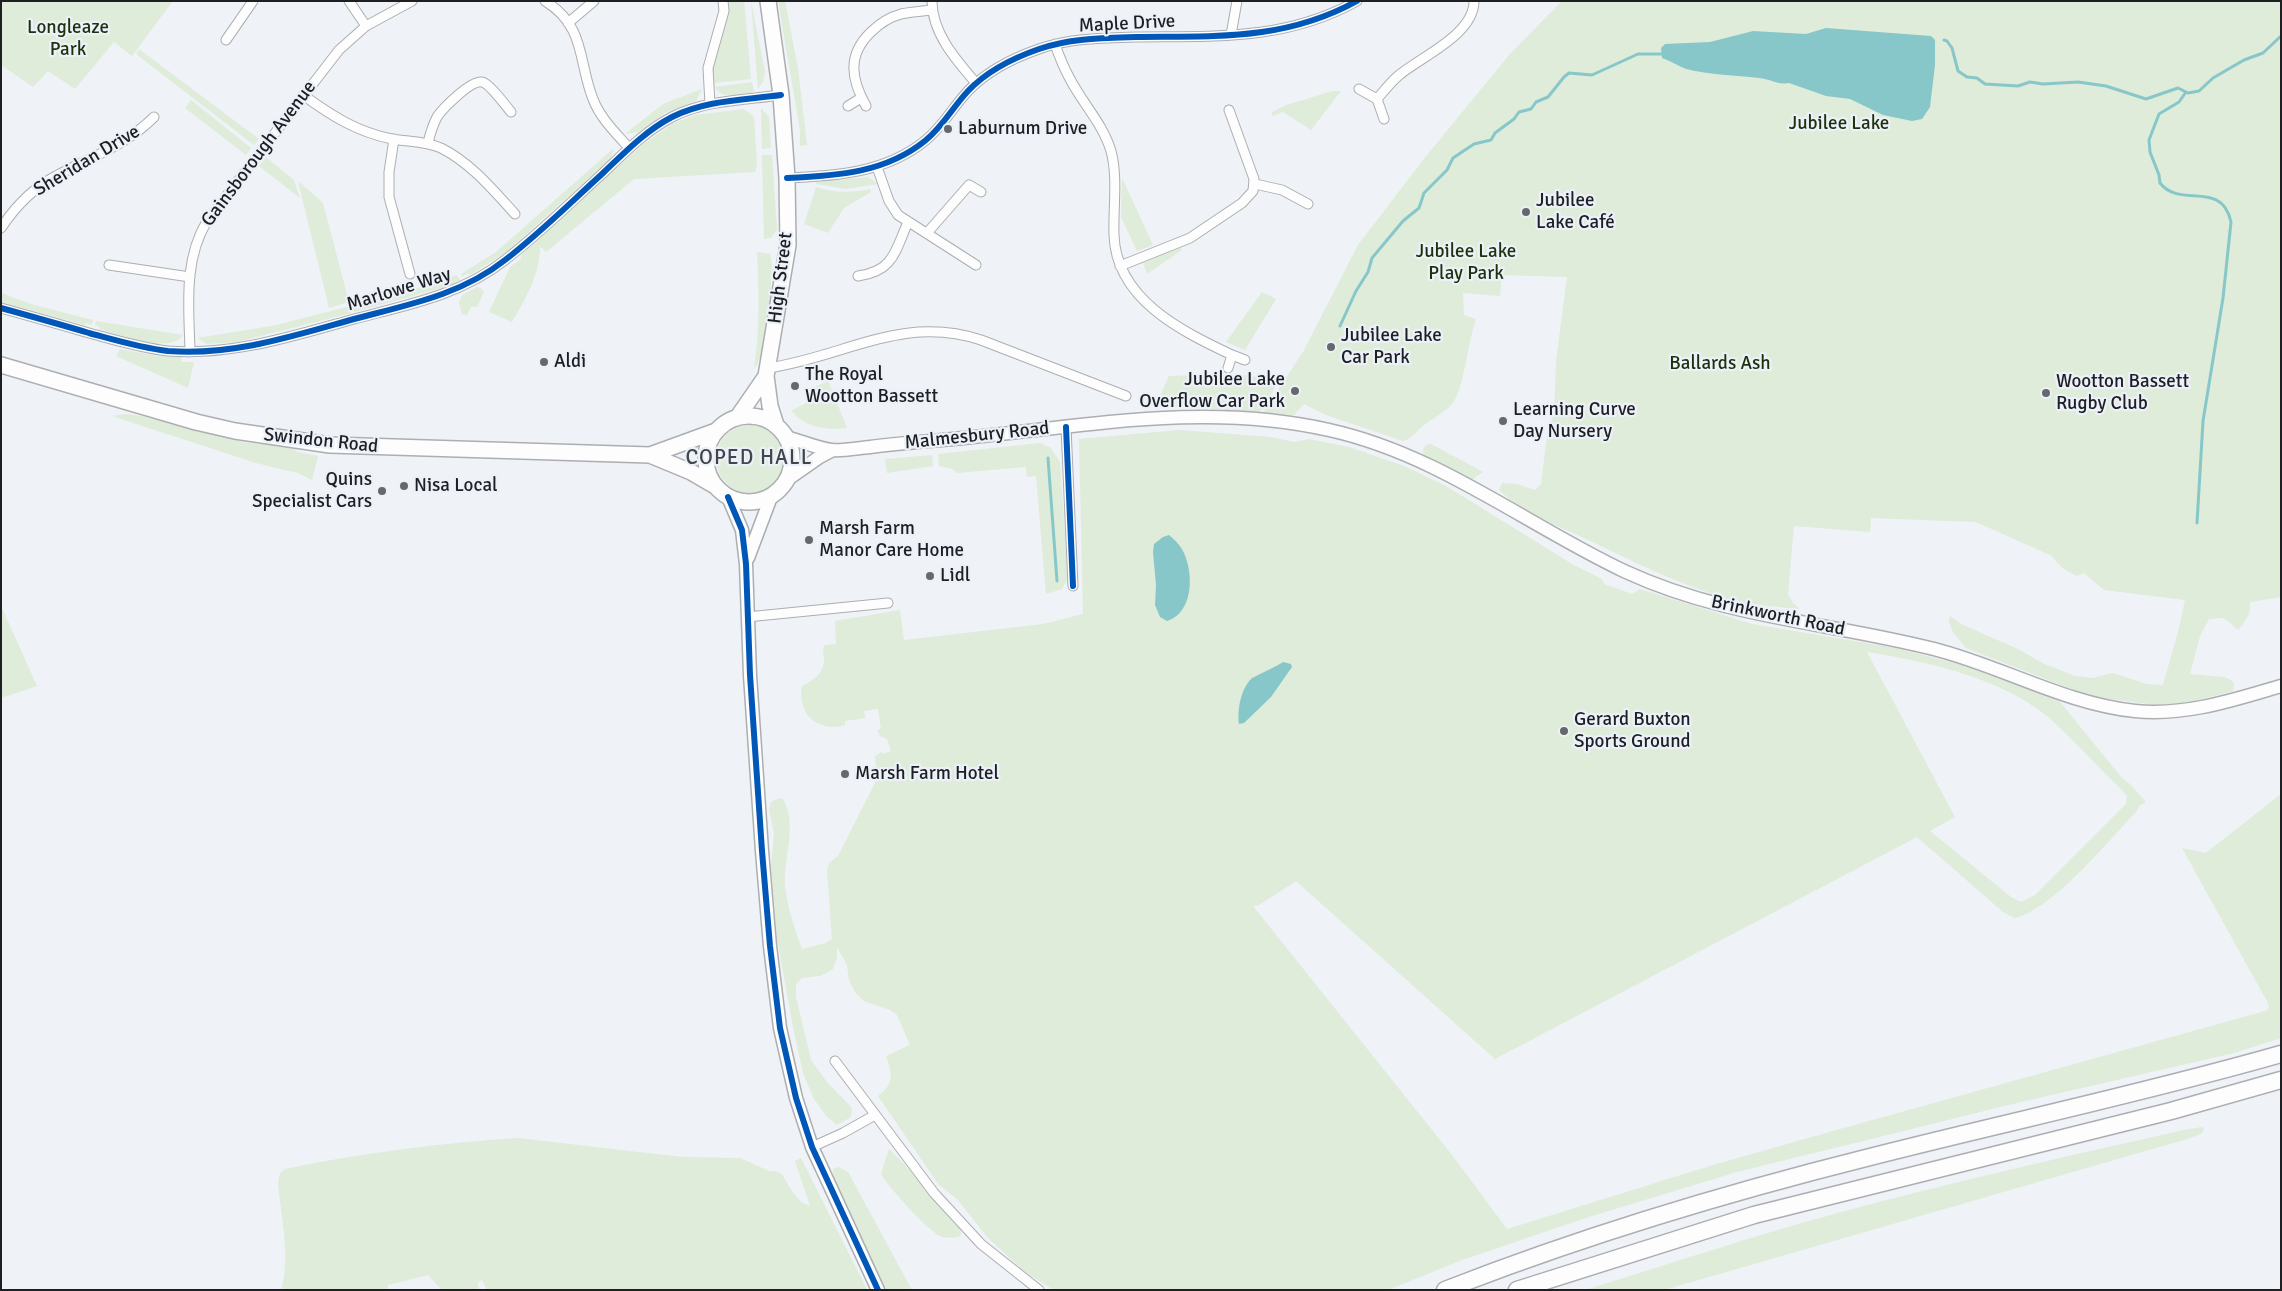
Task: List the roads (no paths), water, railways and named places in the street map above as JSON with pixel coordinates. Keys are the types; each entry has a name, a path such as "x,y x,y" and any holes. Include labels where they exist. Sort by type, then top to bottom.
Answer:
{"highway":[{"path":"1445,1290 1655,1217 1734,1193 1869,1157 2180,1082 2281,1054"},
{"path":"1517,1290 1660,1242 1754,1215 2171,1111 2281,1080"}],"main road":[{"name":"High Street","path":"768,1 781,95 787,178 788,245 767,372 770,406 776,425"},
{"name":"Swindon Road","path":"1,365 196,422 235,431 308,442 377,448 650,455 677,447 716,431"},
{"name":"High Street","path":"737,418 767,372"},
{"name":"Malmesbury Road","path":"833,450 1209,415 1256,418 1300,424"},
{"path":"788,479 793,458 786,436 776,425 757,417 737,418 716,431 709,444 706,459 708,473 715,486 728,497 749,503 771,497 779,491 788,479 833,450"},
{"name":"Brinkworth Road","path":"1300,424 1361,438 1410,455 1453,476 1559,538 1625,571 1681,594 1724,606 1783,620 1932,649 1973,660 2095,703 2133,711 2159,712 2196,709 2281,686"},
{"path":"786,436 833,450"},
{"name":"Swindon Road","path":"650,455 691,472 715,486"},
{"path":"728,497 742,530 746,564 762,850 776,1000 789,1069 812,1146 878,1290"},
{"path":"746,564 771,497"}],"street":[{"path":"226,40 254,1"},
{"path":"349,1 366,26"},
{"name":"Gainsborough Avenue","path":"190,352 190,277 194,246 207,221 339,50 366,26 412,1"},
{"path":"546,1 568,23 580,47 588,84 598,110 629,148"},
{"path":"568,23 594,1"},
{"path":"710,104 708,68 723,19 723,1"},
{"path":"1231,35 1237,1"},
{"name":"Maple Drive","path":"787,178 854,172 877,167 913,150 928,139 976,83 1005,63 1054,44 1118,38 1231,35 1291,28 1315,22 1357,1"},
{"path":"1377,99 1398,76 1444,44 1460,30 1472,13 1474,1"},
{"path":"848,106 864,102 855,85 854,61 862,40 889,19 932,5 940,35 962,67 976,83"},
{"path":"1054,44 1070,79 1099,124 1112,154 1114,239 1120,266 1127,281 1139,296 1186,332 1245,360"},
{"path":"428,143 437,118 444,109 461,93 479,82 484,82 511,112"},
{"path":"1359,89 1377,99 1384,119"},
{"path":"303,95 362,132 394,139 428,143 462,160 516,214"},
{"name":"Marlowe Way","path":"1,308 135,346 190,352 236,349 408,305 451,292 480,277 504,261 529,241 629,148 673,116 710,104 781,95"},
{"path":"1120,266 1190,238 1242,203 1253,191 1255,184 1229,110"},
{"name":"Sheridan Drive","path":"1,228 24,199 39,187 56,176 125,142 154,117"},
{"path":"394,139 389,172 389,197 410,274"},
{"path":"877,167 889,201 898,215 976,266"},
{"path":"1255,184 1282,190 1308,204"},
{"path":"927,233 968,185 981,192"},
{"path":"858,276 874,273 888,265 908,222"},
{"path":"109,265 190,277"},
{"path":"767,372 884,337 928,330 965,335 981,340 1126,396"},
{"path":"1228,368 1232,355"},
{"path":"1066,427 1073,586"},
{"path":"748,617 888,604"},
{"path":"835,1061 927,1184 957,1218 995,1256 1039,1290"},
{"path":"812,1146 843,1133 875,1115"}],"water":[{"name":"Jubilee Lake","path":"1826,28 1931,36 1935,40 1935,65 1930,107 1922,119 1912,121 1883,115 1850,99 1826,96 1789,83 1686,69 1662,58 1661,48 1665,44 1710,42 1753,31 1806,34"},
{"path":"1169,535 1178,543 1184,553 1190,582 1189,592 1182,610 1176,617 1167,621 1160,617 1155,605 1156,585 1153,552 1154,544"},
{"path":"1283,662 1291,664 1292,667 1271,697 1244,723 1239,724 1240,700 1248,683 1251,679"}],"waterway":[{"path":"1944,40 1952,48 1958,71 1967,77 1977,78 1985,84 2018,86 2030,82 2043,84 2078,82 2106,86 2146,99 2178,88 2188,93 2199,91 2213,78 2244,60 2263,53 2281,36"},
{"path":"1340,326 1356,291 1368,272 1372,258 1403,221 1419,208 1424,193 1447,170 1453,158 1474,144 1491,140 1495,133 1514,119 1519,112 1531,109 1536,102 1548,97 1569,73 1592,75 1638,54 1663,54"},
{"path":"2186,92 2179,102 2159,114 2149,140 2150,152 2159,175 2160,183 2168,190 2178,194 2219,201 2226,209 2231,222 2223,298 2203,421 2197,523"},
{"path":"1048,458 1057,581"}],"place":[{"name":"Laburnum Drive","path":"948,129"},
{"name":"Jubilee Lake Café","path":"1526,212"},
{"name":"Jubilee Lake Car Park","path":"1331,347"},
{"name":"Aldi","path":"544,362"},
{"name":"The Royal Wootton Bassett","path":"795,386"},
{"name":"Jubilee Lake Overflow Car Park","path":"1295,391"},
{"name":"Wootton Bassett Rugby Club","path":"2046,393"},
{"name":"Learning Curve Day Nursery","path":"1503,421"},
{"name":"Nisa Local","path":"404,486"},
{"name":"Quins Specialist Cars","path":"382,491"},
{"name":"Marsh Farm Manor Care Home","path":"809,540"},
{"name":"Lidl","path":"930,576"},
{"name":"Gerard Buxton Sports Ground","path":"1564,731"},
{"name":"Marsh Farm Hotel","path":"845,774"}],"district":[{"name":"COPED HALL","path":"749,458"}],"park label":[{"name":"Longleaze Park","path":"68,39"},
{"name":"Jubilee Lake Play Park","path":"1466,263"},
{"name":"Ballards Ash","path":"1720,364"}]}
